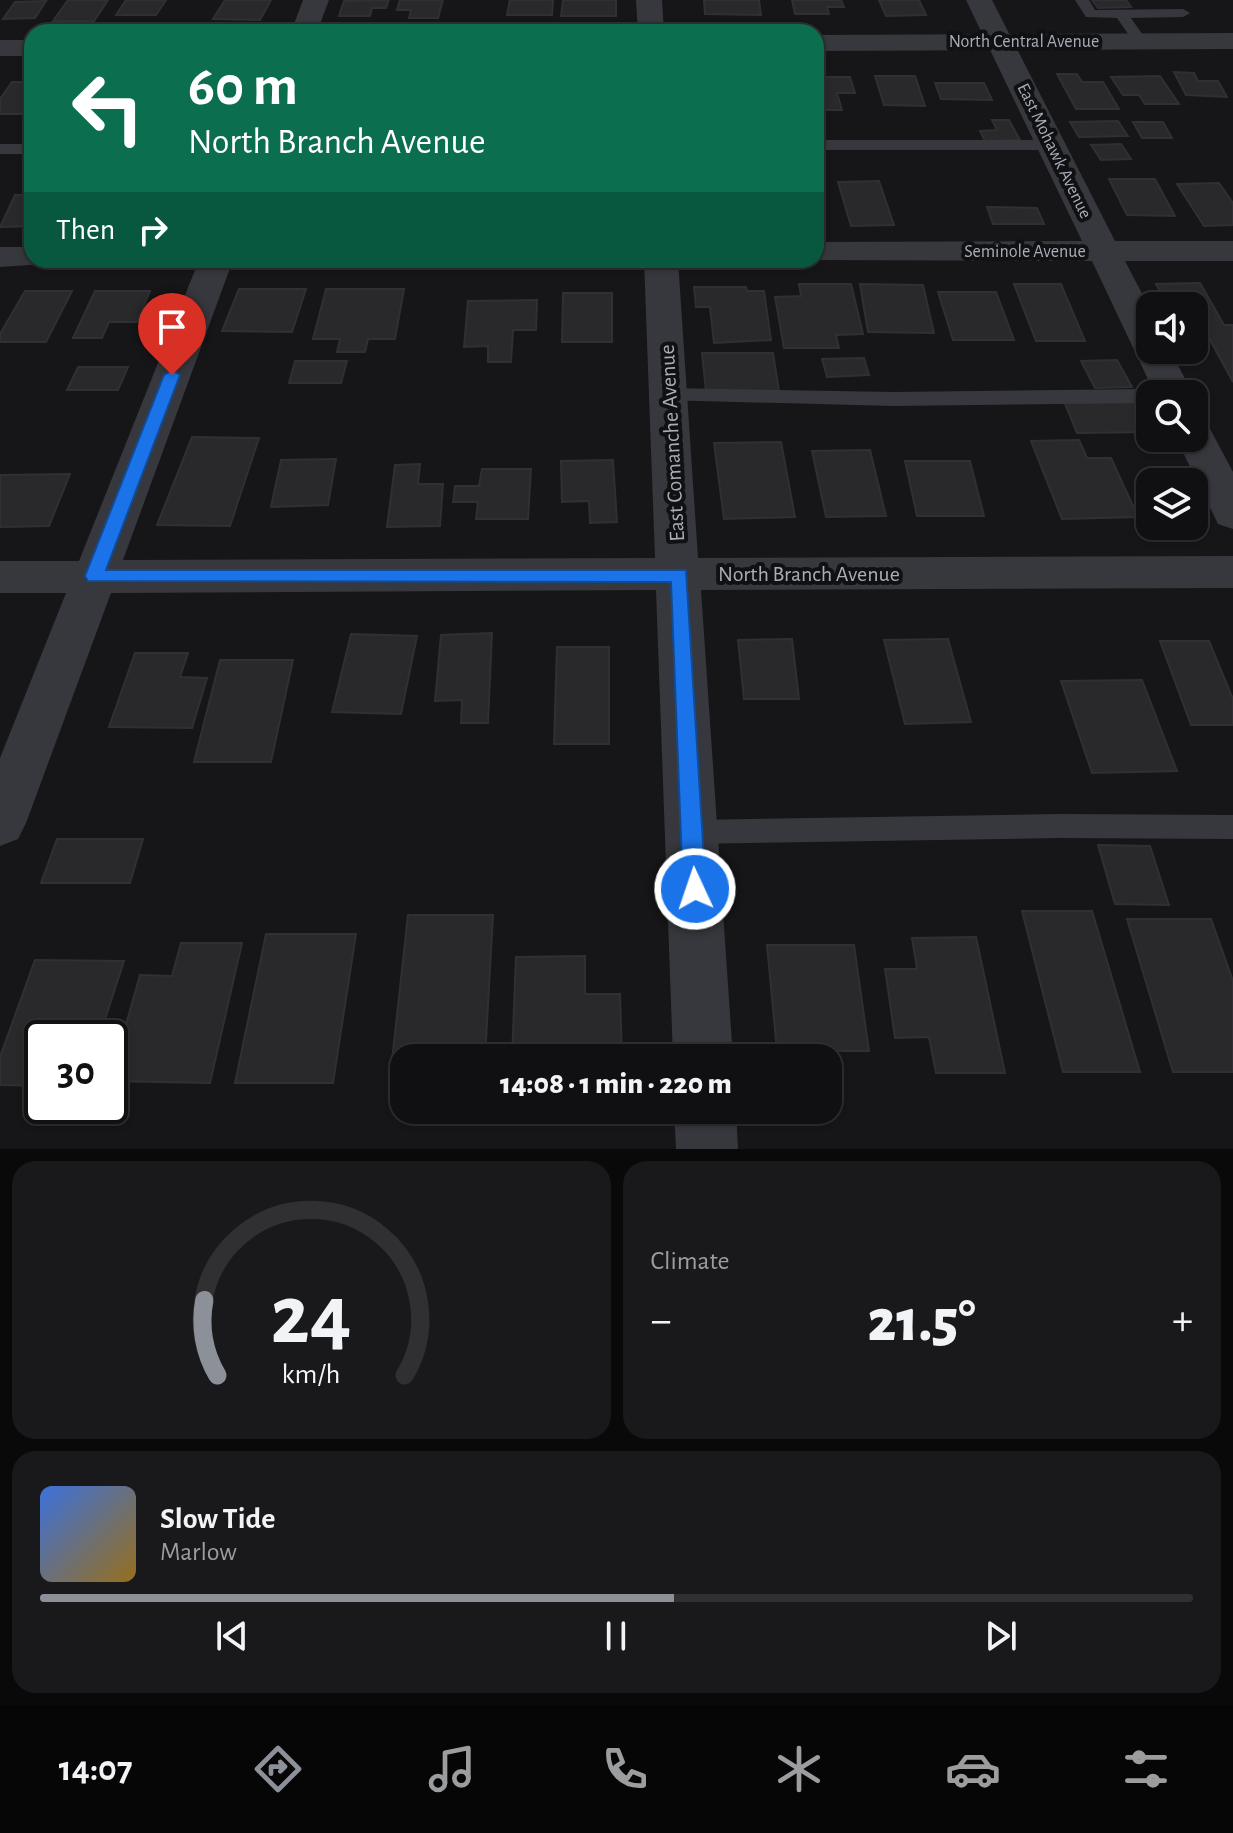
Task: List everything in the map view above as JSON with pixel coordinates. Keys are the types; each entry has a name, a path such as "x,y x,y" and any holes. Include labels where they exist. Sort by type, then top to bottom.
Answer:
{"street":[{"path":"307,24 316,0"},
{"path":"649,0 650,24"},
{"name":"East Mohawk Avenue","path":"979,0 1136,317"},
{"name":"North Central Avenue","path":"824,43 1233,41"},
{"path":"0,48 24,48"},
{"name":"Seminole Avenue","path":"824,252 1233,251"},
{"path":"0,257 24,257"},
{"path":"0,823 213,268"},
{"name":"East Comanche Avenue","path":"661,268 702,1044"},
{"path":"1203,452 1233,514"},
{"name":"North Branch Avenue","path":"0,577 1233,572"},
{"path":"706,1124 707,1149"}],"lane":[{"path":"1082,0 1091,14 1183,13 1173,0"},
{"path":"1121,14 1140,41"},
{"path":"824,145 1052,145"},
{"path":"0,149 24,149"},
{"path":"669,395 893,399 1136,396"},
{"path":"692,832 1059,826 1233,827"}],"building":[{"path":"68,0 108,0 94,21 53,21"},
{"path":"126,0 166,0 156,15 116,15"},
{"path":"225,0 271,0 260,20 213,19"},
{"path":"389,0 386,8 372,8 370,16 339,16 344,1"},
{"path":"400,0 443,0 438,18 409,18 411,10 397,10"},
{"path":"510,0 553,0 552,15 507,15"},
{"path":"563,0 616,0 616,16 561,16"},
{"path":"704,0 759,0 761,15 705,14"},
{"path":"792,0 841,0 844,7 827,7 829,14 795,14"},
{"path":"879,0 919,0 926,15 886,16"},
{"path":"1092,0 1126,0 1131,7 1098,8"},
{"path":"46,1 35,18 3,19 15,2"},
{"path":"1174,72 1194,73 1198,81 1218,81 1227,97 1186,95"},
{"path":"1057,74 1077,74 1082,82 1103,82 1119,109 1076,109"},
{"path":"875,76 915,76 925,106 884,105"},
{"path":"1160,76 1179,104 1145,104 1139,95 1123,95 1111,77"},
{"path":"824,77 850,77 855,93 837,93 842,110 824,110"},
{"path":"12,82 24,82 24,114 0,114 0,99"},
{"path":"935,83 984,83 992,100 941,99"},
{"path":"992,120 1009,120 1020,140 985,141 980,131 997,130"},
{"path":"1118,121 1128,136 1079,137 1070,122"},
{"path":"1133,122 1163,122 1172,138 1142,138"},
{"path":"1121,144 1131,159 1101,160 1091,145"},
{"path":"1109,179 1155,179 1175,216 1127,215"},
{"path":"879,181 894,225 851,226 838,182"},
{"path":"1219,183 1233,203 1233,225 1204,226 1177,184"},
{"path":"15,195 24,195 24,226 0,227"},
{"path":"987,207 1037,208 1044,224 993,224"},
{"path":"1200,283 1205,292 1160,292 1156,284"},
{"path":"799,284 851,284 863,334 836,335 839,348 784,348 775,297 801,296"},
{"path":"860,284 923,285 934,333 868,332"},
{"path":"1014,284 1061,284 1085,341 1036,341"},
{"path":"694,287 746,287 747,291 764,291 771,340 714,343 710,307 696,307"},
{"path":"239,289 306,289 292,332 222,331"},
{"path":"326,289 404,289 395,339 368,339 365,352 337,352 340,339 313,339"},
{"path":"25,291 72,291 46,342 0,342 0,334"},
{"path":"95,291 150,291 137,322 109,322 102,338 73,338"},
{"path":"938,292 996,292 1014,340 953,340"},
{"path":"563,293 612,293 612,342 562,342"},
{"path":"1208,297 1224,325 1233,325 1233,382 1208,336"},
{"path":"537,300 536,330 513,330 511,362 488,362 488,346 464,347 468,301"},
{"path":"702,353 773,353 779,391 706,391"},
{"path":"864,358 869,375 827,377 822,359"},
{"path":"1117,360 1132,387 1095,388 1081,361"},
{"path":"295,361 347,361 341,383 289,383"},
{"path":"78,367 128,367 118,390 67,390"},
{"path":"1135,398 1136,432 1077,433 1063,399"},
{"path":"192,437 259,438 230,526 157,525"},
{"path":"1079,440 1087,458 1111,458 1136,517 1062,519 1031,441"},
{"path":"781,442 795,517 724,519 714,443"},
{"path":"870,450 886,516 826,517 812,451"},
{"path":"336,459 328,505 271,507 281,460"},
{"path":"613,460 617,522 590,523 589,501 562,502 561,461"},
{"path":"905,461 970,461 984,516 917,516"},
{"path":"420,464 418,484 443,484 440,526 387,527 395,465"},
{"path":"482,469 531,469 528,519 476,519 478,502 453,502 455,486 479,486"},
{"path":"70,474 49,526 0,527 0,475"},
{"path":"492,633 488,723 461,723 462,700 435,701 441,635"},
{"path":"351,634 417,636 401,714 332,712"},
{"path":"792,639 799,699 744,699 738,640"},
{"path":"948,639 971,722 905,724 884,640"},
{"path":"1160,641 1209,641 1233,699 1233,725 1191,725"},
{"path":"557,647 609,647 609,744 554,744"},
{"path":"135,653 188,653 180,677 207,678 192,728 109,727"},
{"path":"220,660 293,660 271,762 194,762"},
{"path":"1142,680 1177,771 1092,773 1061,681"},
{"path":"57,839 143,839 130,883 41,883"},
{"path":"1098,845 1150,846 1169,905 1115,904"},
{"path":"1022,911 1092,911 1140,1072 1063,1072"},
{"path":"408,915 493,915 486,1044 394,1044"},
{"path":"1127,919 1211,919 1233,981 1233,1072 1173,1072"},
{"path":"266,934 356,934 333,1083 235,1083"},
{"path":"976,937 1005,1073 936,1073 929,1037 895,1038 885,969 917,969 912,938"},
{"path":"181,943 242,943 210,1083 128,1081 127,1020 140,975 172,976"},
{"path":"767,945 854,945 869,1051 842,1051 842,1044 776,1044"},
{"path":"585,956 585,994 620,994 622,1044 513,1044 516,957"},
{"path":"35,960 124,961 105,1020 24,1020 24,1086 0,1085 0,1057"}],"route":[{"path":"172,375 94,576 680,575 695,889"}]}
